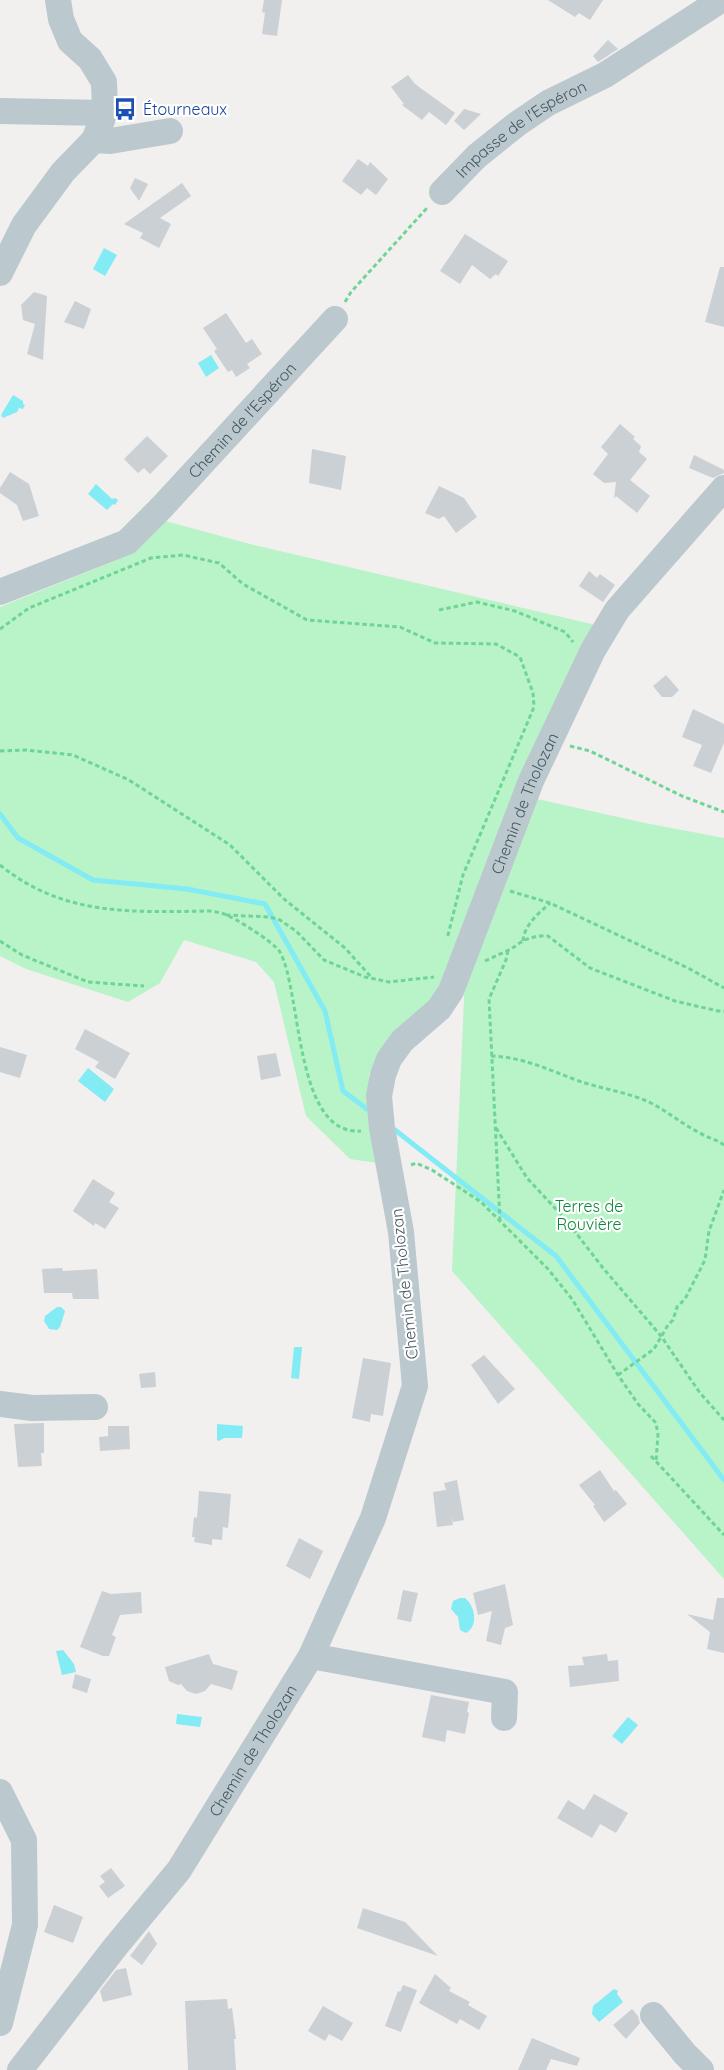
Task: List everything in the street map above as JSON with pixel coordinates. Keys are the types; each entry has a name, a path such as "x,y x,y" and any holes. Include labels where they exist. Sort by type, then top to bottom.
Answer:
{"street":[{"path":"0,273 24,225 63,172 94,140 105,113 104,82 90,59 70,41 61,19 58,0"},
{"name":"Impasse de l'Espéron","path":"442,192 477,156 517,124 548,103 606,75 721,0"},
{"path":"0,111 105,113"},
{"path":"94,140 110,141 170,131"},
{"name":"Chemin de l'Espéron","path":"0,592 127,542 335,319"},
{"name":"Chemin de Tholozan","path":"20,2070 116,1946 179,1870 311,1656 373,1518 415,1386 401,1232 378,1096 383,1075 389,1059 402,1041 439,1009 450,992 531,781 587,663 618,610 724,488"},
{"path":"0,1404 32,1408 95,1407"},
{"path":"311,1656 505,1692 504,1718"},
{"path":"0,1792 24,1840 25,1925 0,2023"},
{"path":"653,2014 701,2070"}],"path":[{"path":"335,319 351,292 442,192"},
{"path":"0,629 29,608 151,558 183,555 219,563 243,584 307,620 399,627 435,643 496,644 520,657 533,693 534,707 463,875 447,939"},
{"path":"439,610 477,602 515,611 565,632 587,663"},
{"path":"550,740 590,751 682,796 724,812"},
{"path":"0,751 26,750 73,755 129,780 230,845 284,898 345,948 372,978"},
{"path":"0,865 42,892 77,905 102,910 210,911 225,914 268,940 279,950 287,970 301,1054 318,1101 331,1120 339,1126 358,1132 382,1128"},
{"path":"490,886 550,903 688,968 724,988"},
{"path":"523,941 523,935 535,916 550,903"},
{"path":"0,941 22,955 88,982 144,986"},
{"path":"501,1222 489,999 508,950"},
{"path":"491,1056 512,1057 580,1082 647,1101 675,1116 700,1134 715,1138 724,1145"},
{"path":"496,1128 527,1178 566,1220 661,1336 700,1392 724,1420"},
{"path":"390,1171 417,1163 432,1170 481,1202 548,1269 572,1299 638,1404 656,1423 658,1435 656,1461"},
{"path":"618,1375 654,1349 674,1320 677,1307 685,1299 705,1260 709,1230 724,1190"},
{"path":"651,1456 724,1535"}],"green space":[{"path":"158,519 250,544 596,625 438,998 397,1035 369,1074 377,1163 350,1159 306,1116 274,982 256,962 184,940 160,983 128,1002 26,969 0,956 0,607 114,561"},
{"name":"Terres de Rouvière","path":"537,799 724,838 724,1579 452,1271 465,977"}],"water":[{"path":"104,248 117,255 105,276 93,269"},
{"path":"211,355 219,368 206,377 198,363"},
{"path":"13,395 25,405 23,409 19,408 17,412 3,418 1,415"},
{"path":"96,484 112,499 118,500 115,505 113,504 107,510 88,494"},
{"path":"88,1068 114,1089 105,1102 78,1081"},
{"path":"57,1307 65,1311 60,1327 57,1330 49,1329 44,1321 45,1316"},
{"path":"294,1347 302,1347 299,1379 291,1378"},
{"path":"217,1424 243,1426 242,1438 217,1440"},
{"path":"465,1598 474,1616 473,1626 466,1633 460,1630 458,1617 451,1609 453,1601"},
{"path":"63,1650 74,1664 76,1672 62,1675 56,1651"},
{"path":"177,1714 202,1717 200,1727 176,1724"},
{"path":"628,1717 638,1725 622,1744 612,1736"},
{"path":"614,1989 618,1991 617,1994 623,2002 599,2022 592,2014 593,2006"}],"building":[{"path":"264,0 282,0 277,36 262,34"},
{"path":"548,0 603,0 590,20 579,13 575,17"},
{"path":"608,40 618,49 598,62 593,56"},
{"path":"408,75 415,84 455,113 446,125 429,112 422,120 402,105 404,104 391,87"},
{"path":"464,109 481,114 464,130 454,121"},
{"path":"358,159 368,166 370,162 388,179 376,195 367,188 361,195 342,181"},
{"path":"135,178 148,184 139,201 130,188"},
{"path":"182,183 191,196 160,218 171,224 159,248 140,238 143,233 124,224"},
{"path":"465,234 508,261 498,276 496,274 490,279 472,265 460,284 440,271"},
{"path":"720,267 724,267 724,327 705,322"},
{"path":"34,292 47,296 43,360 27,354 35,324 23,320 21,305"},
{"path":"75,301 91,309 84,329 64,322"},
{"path":"226,313 246,343 252,339 262,354 247,364 250,368 236,377 232,370 228,372 203,328"},
{"path":"620,424 635,437 633,439 641,446 639,452 647,459 630,480 650,496 637,513 616,496 614,499 616,482 604,483 593,474 608,454 601,447"},
{"path":"147,436 168,456 150,474 144,468 138,473 124,459"},
{"path":"312,449 346,456 341,490 309,483"},
{"path":"694,455 724,470 724,473 713,478 689,468"},
{"path":"10,472 29,484 39,516 23,521 17,505 0,493 0,488"},
{"path":"439,486 464,498 477,517 456,533 444,516 439,519 425,513"},
{"path":"589,571 597,578 600,574 615,585 603,602 579,586"},
{"path":"666,675 679,690 672,697 662,697 653,686"},
{"path":"693,709 724,724 724,743 711,773 693,766 702,745 682,737"},
{"path":"85,1029 130,1053 115,1079 95,1067 99,1062 75,1049"},
{"path":"0,1047 27,1055 20,1078 0,1072"},
{"path":"276,1053 281,1076 261,1080 257,1056"},
{"path":"93,1179 115,1193 109,1202 119,1208 105,1229 95,1223 94,1226 73,1211"},
{"path":"62,1268 63,1271 97,1269 99,1299 73,1299 72,1293 44,1293 42,1269"},
{"path":"484,1355 515,1389 498,1404 471,1365"},
{"path":"363,1358 391,1363 383,1416 371,1414 370,1422 352,1418"},
{"path":"155,1372 156,1387 141,1388 139,1374"},
{"path":"44,1423 42,1466 18,1467 14,1424"},
{"path":"108,1426 129,1426 130,1449 100,1451 99,1437 108,1436"},
{"path":"600,1470 614,1491 616,1490 627,1504 604,1522 593,1506 595,1505 579,1485"},
{"path":"457,1480 464,1520 453,1522 451,1514 453,1525 437,1527 433,1492 446,1490 444,1483"},
{"path":"199,1491 231,1494 228,1528 223,1527 222,1540 212,1539 212,1545 194,1542 195,1537 192,1537 194,1517 197,1518"},
{"path":"299,1538 323,1551 310,1579 286,1566"},
{"path":"505,1584 513,1625 505,1628 501,1645 486,1641 492,1611 478,1615 473,1593"},
{"path":"403,1590 418,1593 411,1622 397,1619"},
{"path":"102,1591 111,1594 141,1592 142,1613 120,1615 112,1635 116,1637 109,1656 80,1647"},
{"path":"717,1598 724,1598 724,1653 707,1649 710,1632 687,1614 713,1620"},
{"path":"209,1654 213,1664 238,1671 232,1690 211,1684 205,1691 196,1694 187,1691 181,1684 169,1681 165,1667"},
{"path":"607,1654 608,1661 618,1660 619,1681 570,1687 568,1666 584,1665 582,1657"},
{"path":"75,1674 91,1679 87,1693 72,1688"},
{"path":"431,1695 469,1702 465,1734 447,1730 445,1742 422,1737"},
{"path":"594,1794 628,1813 616,1833 600,1824 592,1838 557,1818 568,1800 584,1810"},
{"path":"111,1868 125,1886 108,1898 99,1886 105,1882 100,1876"},
{"path":"54,1905 83,1917 73,1943 44,1932"},
{"path":"363,1908 405,1922 438,1956 357,1928"},
{"path":"149,1931 157,1944 142,1965 130,1956"},
{"path":"126,1968 132,1995 103,2002 100,1991 116,1970"},
{"path":"435,1974 451,1988 449,1991 470,2002 468,2005 487,2016 479,2030 460,2019 457,2024 419,2003"},
{"path":"403,1985 417,1990 401,2032 385,2026 398,1991 400,1992"},
{"path":"227,1999 228,2009 232,2008 236,2039 234,2039 236,2070 188,2070 185,2001"},
{"path":"323,2006 353,2023 342,2041 329,2034 325,2041 308,2031"},
{"path":"632,2009 640,2023 626,2039 613,2025"},
{"path":"532,2038 580,2058 577,2066 551,2059 546,2070 518,2070"}],"waterway":[{"path":"0,814 18,838 93,880 187,889 265,904 325,1011 343,1091 367,1109"},
{"path":"395,1130 556,1256 724,1480"}],"place":[{"name":"Étourneaux","path":"125,109"}]}
